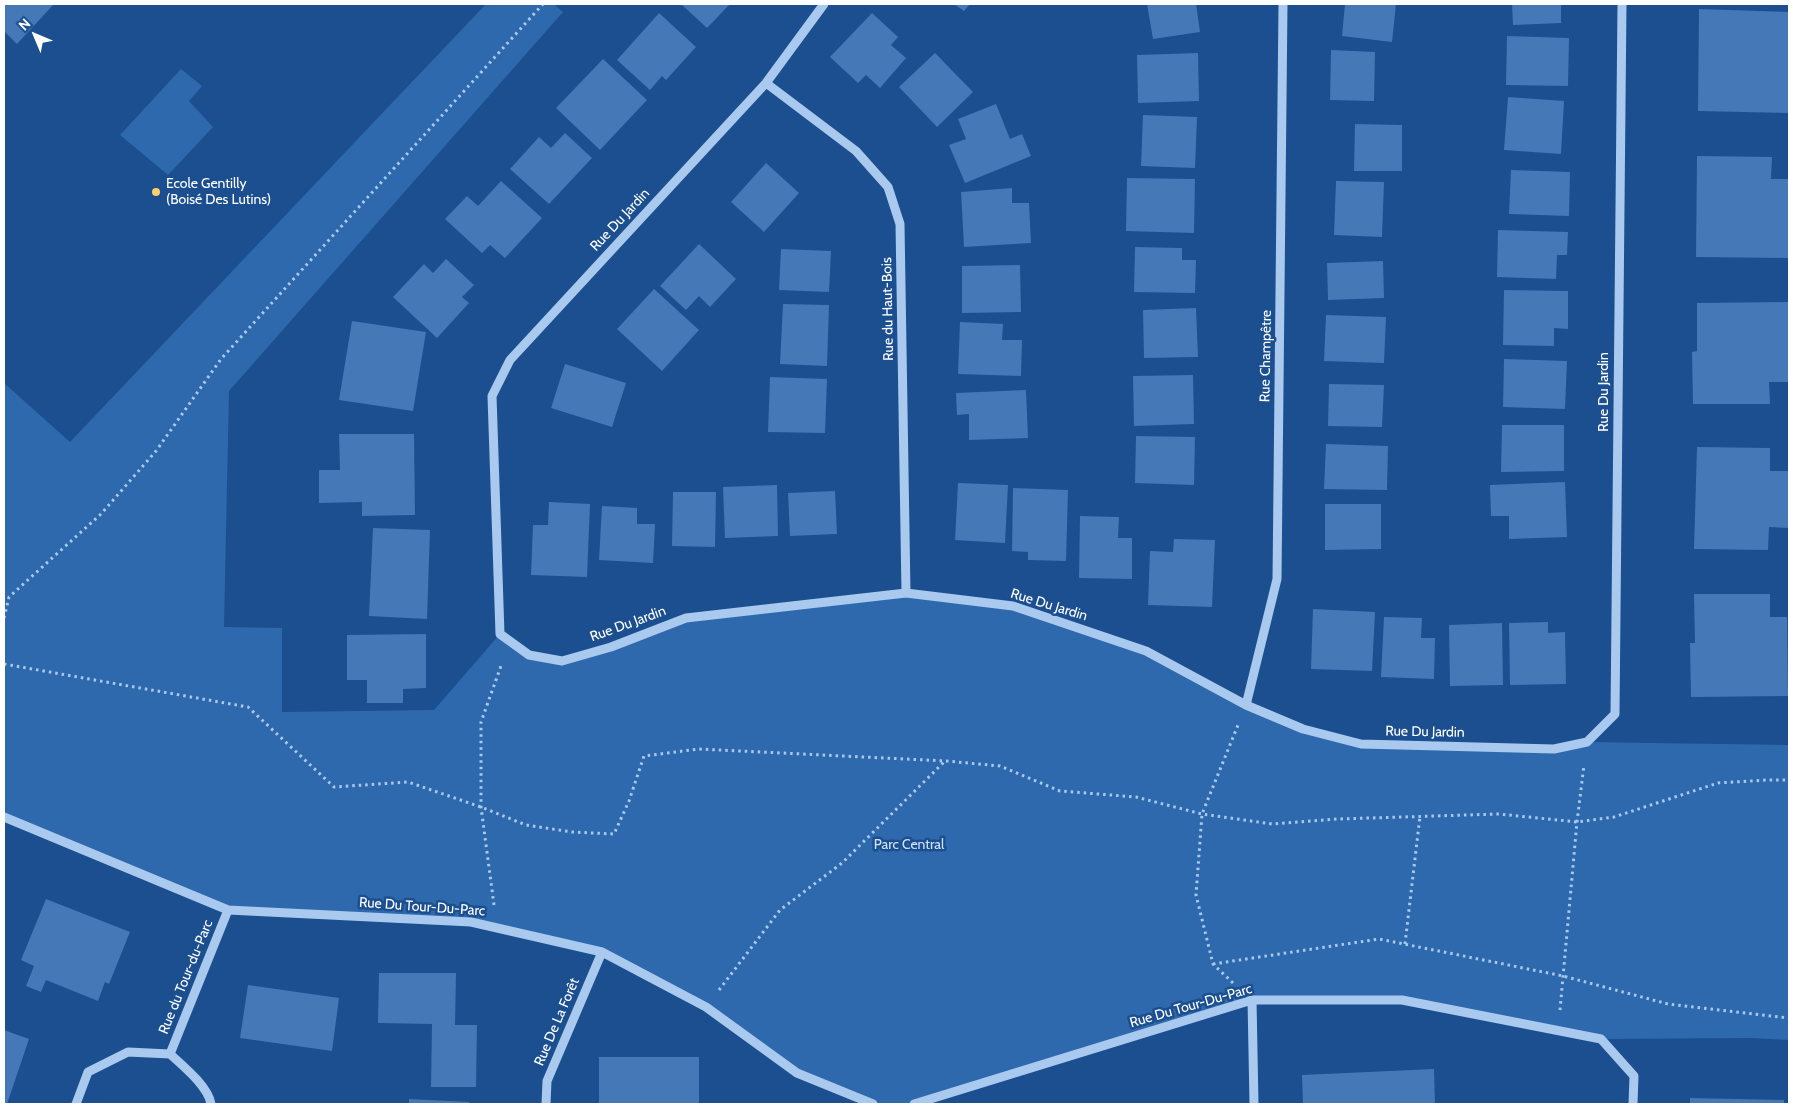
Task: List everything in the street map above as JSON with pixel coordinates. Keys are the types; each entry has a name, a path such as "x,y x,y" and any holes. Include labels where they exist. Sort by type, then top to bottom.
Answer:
{"street":[{"name":"Rue Du Jardin","path":"824,4 766,83 510,360 492,396 500,634 529,655 562,661 611,647 686,618 906,593 1013,606 1146,651 1246,705 1303,729 1361,744 1554,749 1587,742 1616,714 1622,4"},
{"name":"Rue Champêtre","path":"1246,705 1277,580 1283,4"},
{"name":"Rue du Haut-Bois","path":"766,83 856,151 888,187 900,224 906,593"},
{"name":"Rue Du Tour-Du-Parc","path":"4,817 228,910 471,922 602,952 706,1007 797,1073 873,1104"},
{"name":"Rue du Tour-du-Parc","path":"170,1054 228,910"},
{"name":"Rue De La Forêt","path":"546,1104 547,1081 602,952"},
{"name":"Rue Du Tour-Du-Parc","path":"914,1104 1252,1000 1402,1000 1601,1039 1634,1076 1633,1104"},
{"path":"1252,1000 1254,1104"},
{"name":"Rue du Tour-du-Parc","path":"76,1104 88,1072 128,1052 170,1054 186,1068 209,1096 211,1104"}],"path":[{"path":"4,618 9,597 101,514 156,451 221,359 543,4"},
{"path":"497,928 481,807 481,722 510,642"},
{"path":"4,664 248,707 334,787 408,782 481,807 526,825 572,832 614,834 629,801 644,756 699,749 946,761 1000,766 1060,791 1136,797 1202,814 1272,824 1499,814 1577,822 1614,817 1718,783 1789,780"},
{"path":"1246,705 1202,814 1196,895 1213,964 1252,1000"},
{"path":"1559,1031 1577,822 1587,742"},
{"path":"706,1007 780,910 842,863 946,761"},
{"path":"1405,944 1420,816"},
{"path":"1213,964 1379,939 1563,976 1668,1004 1789,1018"}],"green space":[{"name":"Parc Central","path":"486,4 554,4 563,12 229,391 224,627 282,628 282,712 434,710 500,634 529,655 562,661 686,618 906,593 1013,607 1146,651 1303,729 1361,744 1554,749 1587,742 1789,745 1789,1040 1751,1038 1601,1039 1402,1000 1252,1000 914,1104 873,1104 797,1073 706,1007 602,952 471,922 228,910 4,817 4,383 70,442"},
{"path":"181,69 202,86 189,101 213,127 168,175 120,135"}],"building":[{"path":"4,4 54,4 17,44 4,31"},
{"path":"681,4 730,4 707,28"},
{"path":"954,4 970,4 964,11"},
{"path":"1147,4 1196,4 1200,32 1153,39"},
{"path":"1345,4 1396,4 1392,42 1342,36"},
{"path":"1512,4 1561,4 1561,23 1513,25"},
{"path":"1699,9 1789,12 1788,113 1698,111"},
{"path":"659,13 696,47 666,80 662,76 650,90 617,60"},
{"path":"872,13 898,37 891,45 906,58 880,88 866,75 858,83 830,57"},
{"path":"1507,36 1569,38 1568,86 1506,85"},
{"path":"1331,50 1375,52 1374,101 1330,100"},
{"path":"935,53 973,92 937,127 899,87"},
{"path":"1198,53 1199,101 1138,103 1137,55"},
{"path":"603,59 647,100 600,150 556,108"},
{"path":"1508,97 1564,101 1561,154 1504,150"},
{"path":"996,104 1010,139 1022,134 1031,156 965,183 949,145 966,139 958,119"},
{"path":"1143,115 1197,117 1195,168 1141,166"},
{"path":"1355,124 1402,125 1402,171 1354,171"},
{"path":"565,133 592,158 549,204 510,169 539,137 551,148"},
{"path":"1697,156 1772,157 1771,179 1789,179 1789,258 1696,257"},
{"path":"766,163 799,193 764,232 731,202"},
{"path":"1511,170 1570,172 1569,216 1509,214"},
{"path":"1127,178 1195,179 1194,233 1126,231"},
{"path":"501,181 542,218 505,258 490,245 482,253 445,219 467,196 478,206"},
{"path":"1336,181 1384,182 1382,237 1334,235"},
{"path":"1012,188 1012,203 1029,203 1031,243 964,247 961,192"},
{"path":"1498,230 1568,232 1567,255 1557,255 1556,279 1497,277"},
{"path":"699,244 736,279 710,307 699,296 686,310 660,286"},
{"path":"1135,247 1182,248 1182,260 1196,260 1195,293 1134,292"},
{"path":"781,249 831,251 829,292 779,290"},
{"path":"446,259 474,285 462,297 469,303 437,338 393,297 424,264 433,273"},
{"path":"1383,261 1384,298 1328,300 1327,263"},
{"path":"1020,265 1021,312 962,313 962,266"},
{"path":"654,289 699,330 662,371 617,329"},
{"path":"1504,290 1568,291 1568,329 1554,328 1554,346 1503,345"},
{"path":"1789,302 1789,382 1769,382 1770,404 1693,404 1692,352 1697,351 1697,303"},
{"path":"783,304 829,305 827,366 780,364"},
{"path":"1196,308 1198,357 1144,358 1143,310"},
{"path":"1326,315 1386,317 1384,363 1324,361"},
{"path":"352,321 426,332 413,411 339,400"},
{"path":"960,322 1003,324 1002,340 1022,340 1021,376 958,374"},
{"path":"1504,359 1567,361 1565,409 1503,407"},
{"path":"565,364 626,383 612,427 551,408"},
{"path":"1193,375 1194,424 1134,426 1133,376"},
{"path":"770,377 827,379 825,433 768,432"},
{"path":"1329,384 1384,385 1382,427 1328,426"},
{"path":"1026,390 1028,438 969,440 969,414 957,415 956,393"},
{"path":"1502,425 1564,425 1564,471 1501,472"},
{"path":"339,434 414,434 415,515 362,516 362,502 319,503 319,470 340,470"},
{"path":"1136,436 1195,437 1194,485 1135,483"},
{"path":"1326,444 1388,446 1387,490 1324,489"},
{"path":"1697,447 1770,448 1770,471 1789,471 1788,528 1769,527 1768,550 1694,549"},
{"path":"1565,482 1567,537 1509,539 1509,516 1491,516 1490,485"},
{"path":"958,483 1008,485 1005,543 955,540"},
{"path":"777,485 778,536 725,538 723,487"},
{"path":"1013,488 1068,490 1066,561 1028,560 1028,552 1012,551"},
{"path":"835,491 837,534 790,536 788,493"},
{"path":"673,492 716,492 715,547 672,546"},
{"path":"549,502 590,504 587,577 531,575 533,525 548,525"},
{"path":"1325,504 1381,504 1381,549 1325,550"},
{"path":"602,506 637,508 637,524 655,524 653,563 599,560"},
{"path":"1080,516 1119,517 1118,538 1132,538 1132,579 1079,578"},
{"path":"373,528 430,530 427,619 369,616"},
{"path":"1174,539 1215,540 1212,607 1148,605 1150,551 1173,552"},
{"path":"1694,594 1770,594 1770,617 1787,617 1788,696 1691,697 1690,643 1695,643"},
{"path":"1313,609 1375,612 1372,671 1311,669"},
{"path":"1384,617 1422,618 1421,638 1435,638 1434,679 1381,677"},
{"path":"1548,622 1548,633 1565,632 1566,684 1510,685 1509,623"},
{"path":"1502,623 1503,685 1450,686 1449,625"},
{"path":"426,634 426,688 403,689 403,703 367,703 367,680 347,680 347,635"},
{"path":"46,899 130,932 109,984 105,982 98,1001 46,980 41,992 26,986 34,966 21,960"},
{"path":"379,973 456,973 455,1025 477,1025 476,1087 431,1087 432,1024 378,1023"},
{"path":"248,985 339,998 332,1051 240,1038"},
{"path":"4,1030 29,1039 7,1104 4,1104"},
{"path":"599,1057 699,1057 699,1104 599,1104"},
{"path":"1434,1069 1435,1104 1303,1104 1302,1075"},
{"path":"1690,1098 1784,1100 1784,1104 1690,1104"},
{"path":"409,1099 469,1102 469,1104 409,1104"}],"place":[{"name":"Ecole Gentilly (Boisé Des Lutins)","path":"156,192"}]}
